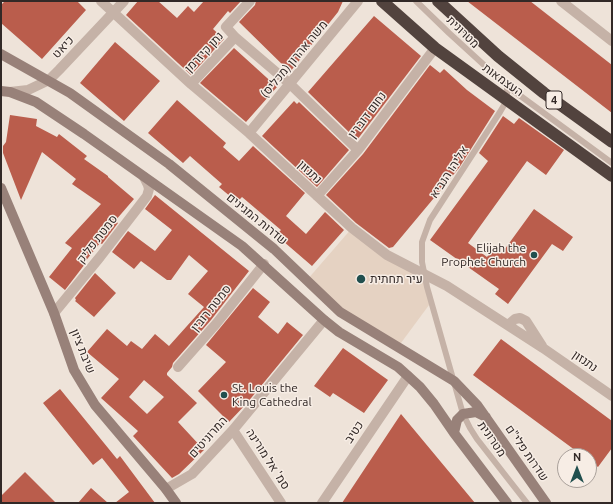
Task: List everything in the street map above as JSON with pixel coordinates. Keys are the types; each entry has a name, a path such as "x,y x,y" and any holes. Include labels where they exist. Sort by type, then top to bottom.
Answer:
{"highway":[{"name":"העצמאות","path":"382,1 435,48 612,176"},
{"name":"העצמאות","path":"438,1 498,56 544,93 612,142"}],"street":[{"name":"נתנזון","path":"101,1 191,84 249,133 352,228 387,255 447,286 508,325 515,319 520,318 526,321 543,348 612,396"},
{"name":"כיאט","path":"6,91 28,90 49,80 124,1"},
{"name":"נתן קיזרמן","path":"191,84 235,37 226,28 250,1"},
{"name":"משה אהרון (מכליס)","path":"249,133 358,1"},
{"path":"561,1 612,41"},
{"path":"235,37 290,84 358,150"},
{"name":"נחום דוברין","path":"317,196 358,150 435,48"},
{"name":"שדרות המגינים","path":"1,54 70,93 169,164 274,249 340,312 454,380 486,416"},
{"path":"6,91 25,97 47,109 144,177 242,246 264,264 324,320 340,332 398,367 420,386 506,502"},
{"name":"סמטת פליק","path":"54,313 147,196 149,189 144,177"},
{"name":"שיבת ציון","path":"1,188 54,313 74,370 95,405 176,503"},
{"name":"סמטת רובין","path":"178,367 216,324 264,264"},
{"name":"המרוניטים","path":"166,490 192,474 233,430 324,320"},
{"name":"כטיב","path":"322,503 408,376"},
{"path":"454,433 457,420 463,414 476,412 486,416"},
{"name":"שדרות פלי\"ם","path":"486,416 546,503"},
{"name":"סמ' אל מורינה","path":"233,430 281,503"}],"lane":[{"name":"מטרונית","path":"416,1 476,59 507,86 612,163"},
{"path":"507,86 507,100"},
{"name":"אליהו הנביא","path":"454,380 424,274 422,262 422,242 430,220 507,100"},
{"name":"מטרונית","path":"454,380 463,414 470,428 526,503"}],"shaded area":[{"path":"352,228 424,274 432,301 398,347 340,312 307,280"}],"building":[{"path":"5,1 77,1 86,10 42,59 1,23 1,5"},
{"path":"138,1 158,1 177,18 188,6 194,12 204,1 241,1 230,13 228,11 213,29 224,39 191,75 126,15"},
{"path":"256,1 343,1 338,12 290,72 239,22 255,5"},
{"path":"467,1 530,1 612,65 612,113"},
{"path":"374,16 421,56 357,140 308,92"},
{"path":"115,42 160,81 124,121 80,83"},
{"path":"234,48 277,87 246,122 200,83"},
{"path":"430,65 440,73 444,69 467,90 495,111 459,168 393,247 389,248 356,223 326,195 363,154"},
{"path":"177,100 226,143 223,147 239,161 253,146 305,193 286,216 306,234 325,212 344,230 312,266 276,235 281,230 242,197 237,202 219,187 222,184 190,156 183,163 148,133"},
{"path":"294,101 297,104 299,102 349,150 317,187 262,136"},
{"path":"10,115 37,119 36,126 57,137 59,134 87,156 84,159 108,176 134,199 115,221 118,223 102,244 100,243 84,263 85,264 65,290 49,277 72,248 65,243 101,204 72,184 76,179 42,152 21,200 3,153 3,146 6,142"},
{"path":"503,116 514,124 519,118 564,150 546,175 527,161 468,243 487,257 494,247 502,253 534,209 573,237 563,251 552,244 508,304 495,294 499,289 430,240 488,161 479,153"},
{"path":"155,195 249,271 211,320 173,363 172,367 167,373 167,375 197,403 178,422 204,450 179,474 172,478 133,436 138,431 101,398 119,379 87,352 107,329 127,346 131,341 142,349 155,334 169,346 204,307 188,294 208,271 189,255 171,280 167,280 141,261 134,269 112,252 128,231 155,251 172,230 145,209","holes":["144,380 164,397 147,414 129,397"]},
{"path":"95,273 116,293 94,317 75,301 75,298"},
{"path":"253,288 270,302 258,317 278,334 287,322 303,335 247,403 229,422 198,391 226,362 206,345"},
{"path":"501,339 612,421 612,448 598,467 597,448 572,448 473,375"},
{"path":"343,348 388,380 364,413 333,393 330,397 314,386"},
{"path":"60,389 117,459 120,456 155,503 115,503 129,492 102,458 93,465 43,403"},
{"path":"401,414 475,503 342,503"},
{"path":"25,472 56,503 1,503 1,496"},
{"path":"91,488 108,503 78,503"}],"place":[{"name":"Elijah the Prophet Church","path":"534,255"},
{"name":"עיר תחתית","path":"361,279"},
{"name":"St. Louis the King Cathedral","path":"224,395"}]}
